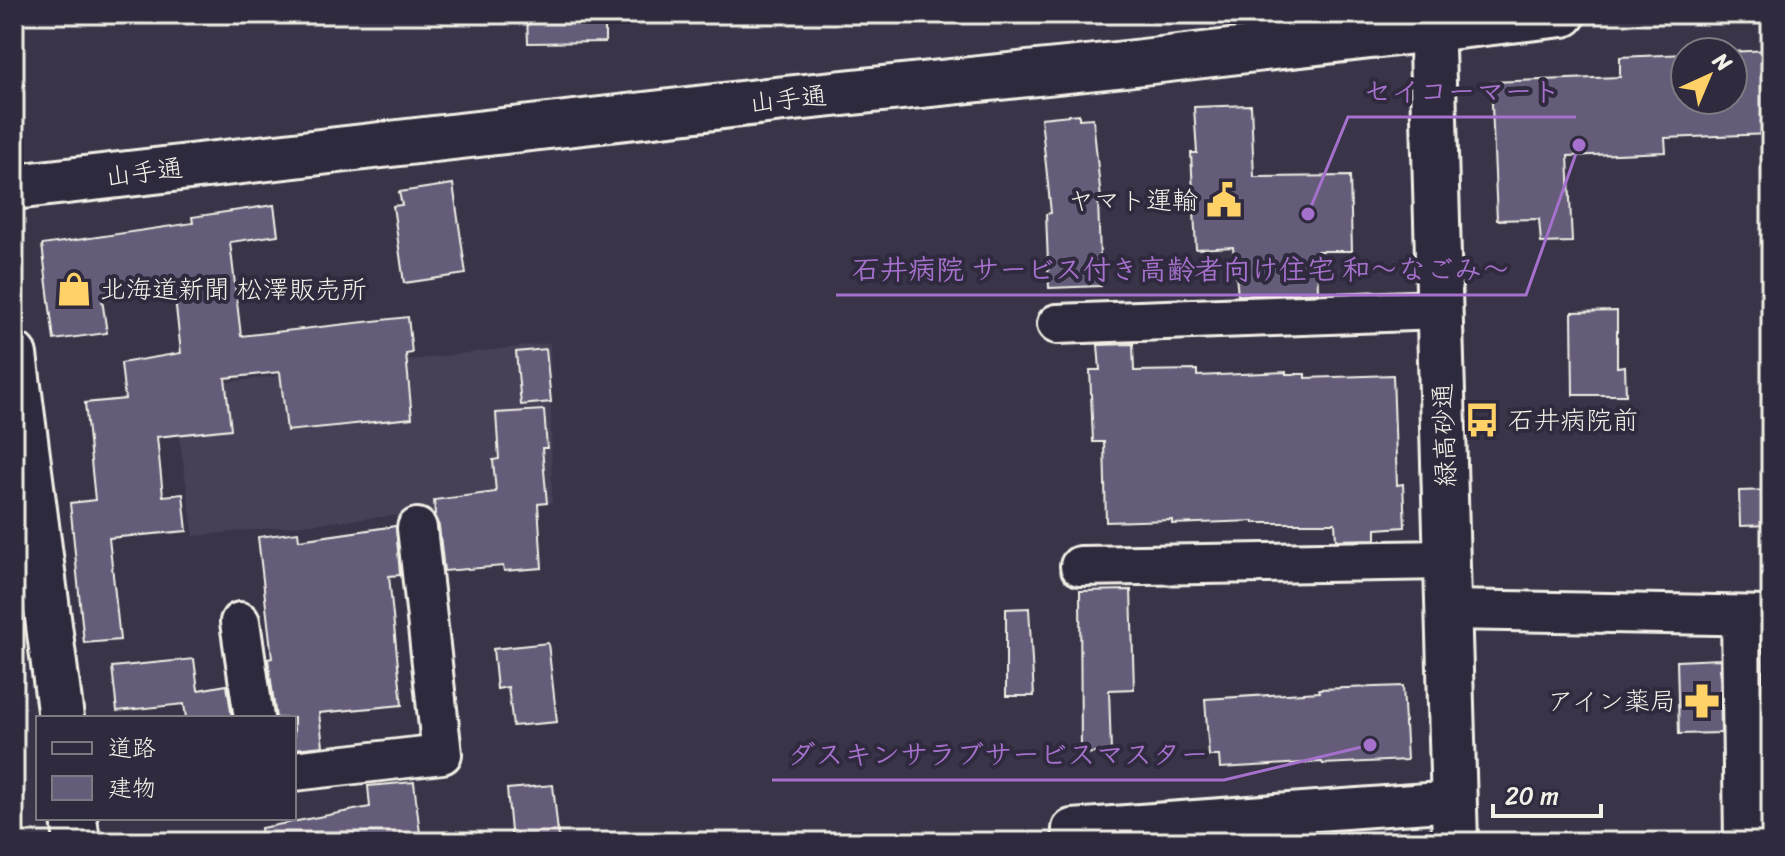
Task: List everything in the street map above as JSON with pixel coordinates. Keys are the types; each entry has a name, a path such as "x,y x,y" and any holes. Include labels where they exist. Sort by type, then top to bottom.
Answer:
{"street":[{"name":"山手通","path":"14,187 761,101 1125,64 1431,21 1563,14"},
{"name":"緑高砂通","path":"1431,21 1455,822"},
{"path":"1057,324 1440,310"},
{"path":"14,355 61,716"},
{"path":"296,771 442,754 417,528"},
{"path":"1080,566 1448,560"},
{"path":"1449,610 1756,616 1757,778 1744,842"},
{"path":"240,622 254,716"},
{"path":"74,820 77,842"},
{"path":"1072,829 1455,822"}],"shaded area":[{"path":"550,343 552,503 194,536 172,389"}],"building":[{"path":"527,14 605,14 605,42 528,43"},
{"path":"1771,50 1771,134 1665,138 1666,152 1568,156 1572,242 1541,243 1539,219 1497,220 1491,82 1620,77 1620,57 1669,55 1669,116 1749,116 1749,51"},
{"path":"1251,105 1254,177 1350,176 1352,251 1317,251 1318,292 1238,295 1233,247 1196,249 1191,153 1197,153 1194,107"},
{"path":"1079,114 1079,119 1093,118 1101,199 1098,200 1101,286 1049,288 1046,214 1051,213 1041,118"},
{"path":"453,184 466,274 404,283 393,206 402,205 399,192"},
{"path":"274,205 278,235 230,242 241,336 408,317 412,353 406,354 412,418 287,431 280,372 225,378 231,429 157,437 163,496 183,494 187,531 109,538 120,640 84,643 70,503 95,500 85,403 125,399 121,363 181,353 174,289 102,299 107,333 54,340 42,245 193,223 192,217"},
{"path":"1617,311 1617,367 1625,366 1626,395 1573,395 1572,312"},
{"path":"1133,344 1134,371 1197,370 1197,376 1286,372 1305,374 1305,378 1393,375 1397,485 1403,484 1405,527 1376,529 1376,539 1336,540 1335,523 1106,522 1104,442 1093,442 1090,370 1100,370 1098,345"},
{"path":"546,349 551,402 521,405 516,352"},
{"path":"544,410 547,448 542,448 547,503 538,504 542,568 504,571 503,566 444,571 439,526 433,514 434,500 496,492 493,460 499,459 496,413"},
{"path":"1771,490 1771,525 1740,526 1739,491"},
{"path":"396,526 400,575 389,576 402,705 319,713 323,746 296,749 296,716 276,716 258,537 298,532 299,540"},
{"path":"1131,590 1134,689 1109,690 1111,752 1081,754 1080,591"},
{"path":"1029,608 1034,696 1006,696 1006,609"},
{"path":"548,643 557,722 513,726 508,687 497,689 493,649"},
{"path":"194,659 198,690 227,685 232,716 186,716 184,704 117,711 112,667"},
{"path":"1720,659 1721,733 1679,734 1677,661"},
{"path":"1403,686 1407,760 1220,768 1219,756 1209,756 1205,699 1320,692 1319,689"},
{"path":"414,782 421,842 262,842 261,828 370,807 368,786"},
{"path":"553,785 559,842 512,842 507,789"}],"place":[{"name":"石井病院 サービス付き高齢者向け住宅 和～なごみ～","path":"1579,145"},
{"name":"ヤマト運輸","path":"1224,200"},
{"name":"セイコーマート","path":"1308,214"},
{"name":"北海道新聞 松澤販売所","path":"74,289"},
{"name":"石井病院前","path":"1482,420"},
{"name":"アイン薬局","path":"1702,701"},
{"name":"ダスキンサラブサービスマスター","path":"1370,745"}]}
